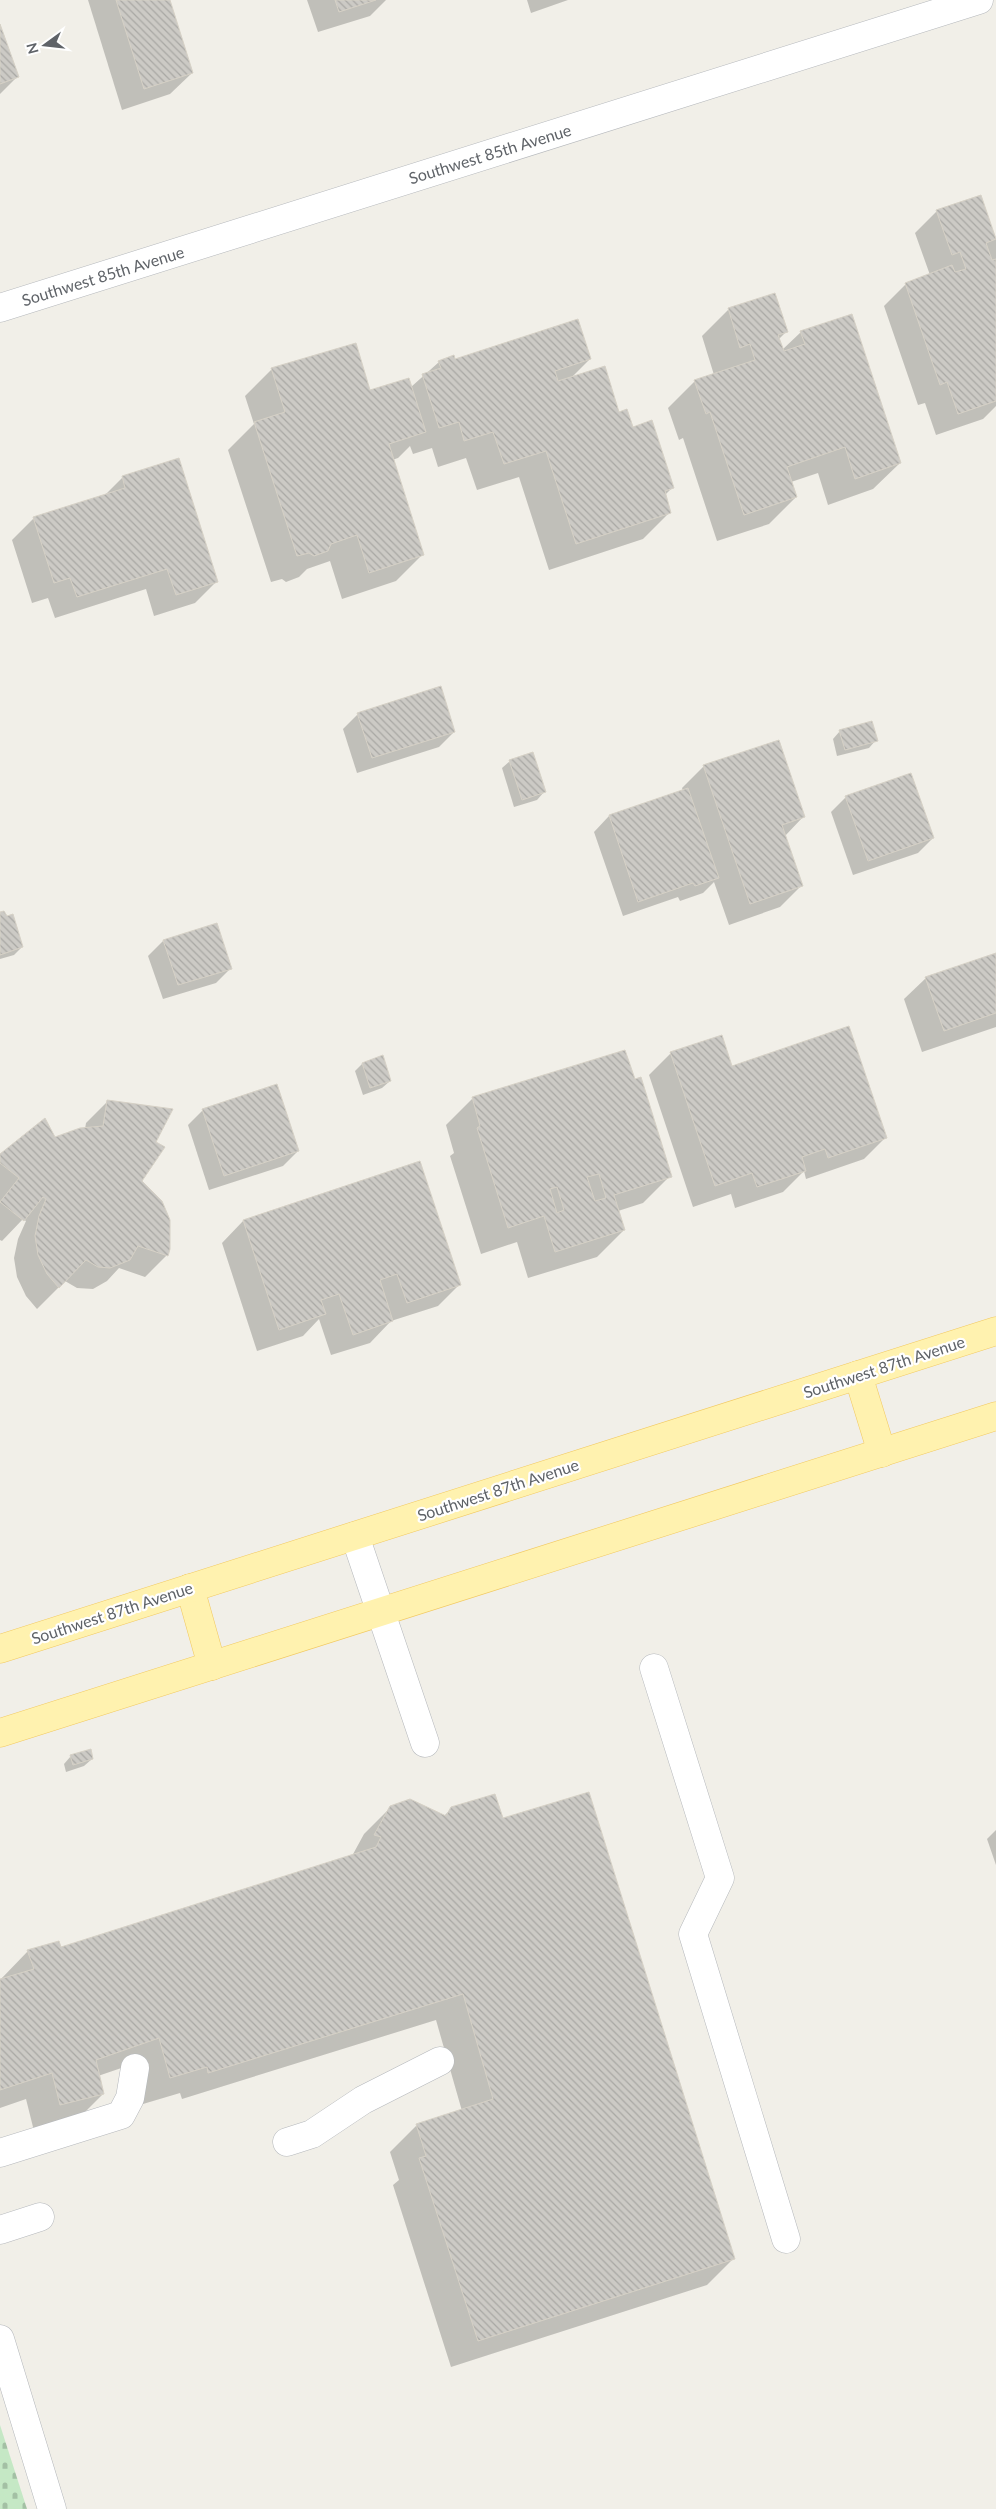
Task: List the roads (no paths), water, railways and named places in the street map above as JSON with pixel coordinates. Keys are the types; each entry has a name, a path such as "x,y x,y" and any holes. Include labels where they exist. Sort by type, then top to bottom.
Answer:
{"main road":[{"name":"Southwest 87th Avenue","path":"0,1649 996,1331"},
{"path":"858,1375 882,1453"},
{"path":"0,1733 996,1416"},
{"path":"190,1588 212,1666"}],"street":[{"name":"Southwest 85th Avenue","path":"0,308 980,0"},
{"path":"355,1536 425,1743"},
{"path":"654,1668 720,1878 693,1934 786,2239"},
{"path":"288,2142 312,2134 363,2100 440,2061"},
{"path":"0,2153 120,2115 130,2098 135,2068"},
{"path":"0,2230 40,2217"},
{"path":"0,2339 52,2509"}]}
